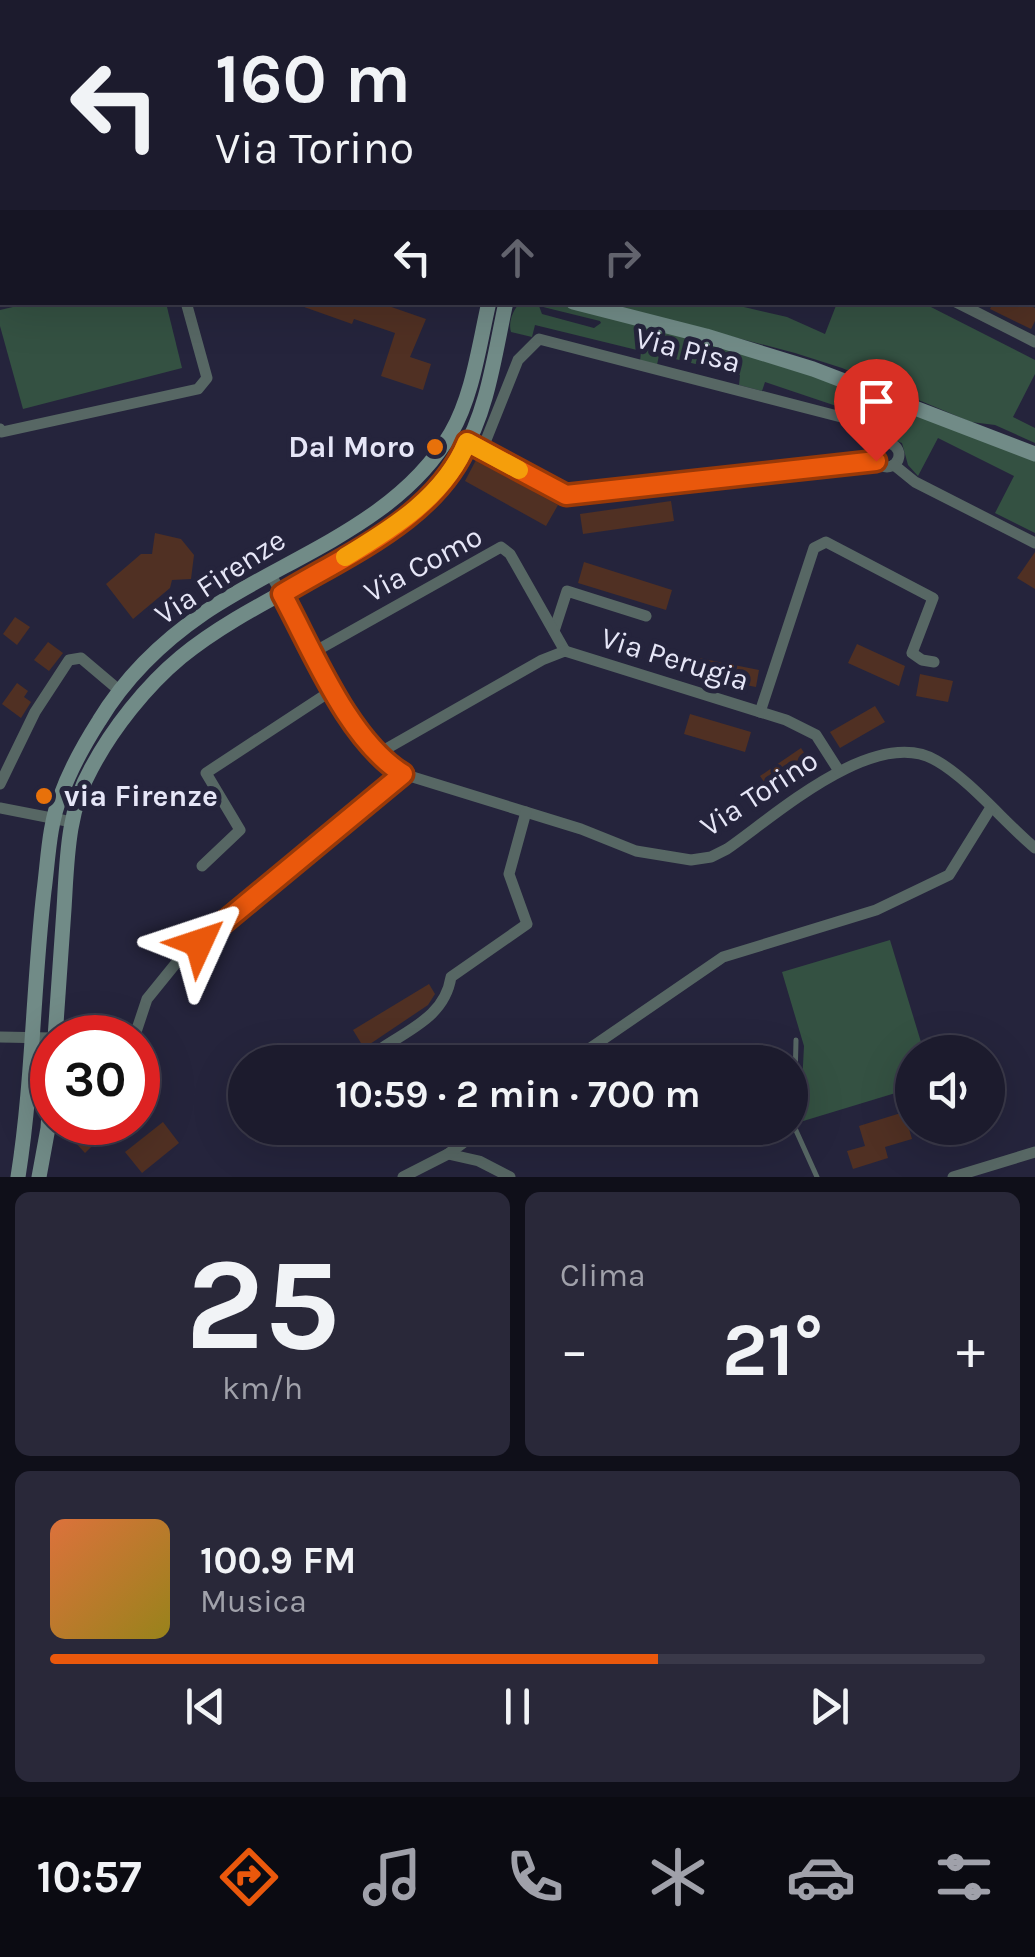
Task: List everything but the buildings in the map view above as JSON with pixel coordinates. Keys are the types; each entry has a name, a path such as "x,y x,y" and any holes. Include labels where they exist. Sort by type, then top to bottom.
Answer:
{"street":[{"path":"0,429 2,432 198,389 208,378 187,305"},
{"name":"Via Firenze","path":"45,1015 38,944 56,817 60,797 99,720 120,690 164,644 203,614 387,505 423,472 457,421 468,391 487,305"},
{"name":"Via Firenze","path":"50,1015 74,809 90,770 144,694 180,658 402,522 437,488 474,446 505,305"},
{"path":"586,305 813,369 1035,454"},
{"path":"962,305 1035,342"},
{"name":"Via Pisa","path":"474,446 518,360 539,340 849,419 879,445"},
{"path":"474,446 566,495 876,461 886,468 899,458 898,450 888,443 879,445 876,461"},
{"path":"894,465 915,482 1035,543"},
{"path":"760,712 814,548 826,542 933,598 912,653 934,662"},
{"name":"Via Como","path":"314,652 500,548 510,554 565,651"},
{"name":"Via Torino","path":"270,574 350,718 403,774 673,859 711,857 838,770 889,754 919,752 952,771 990,809"},
{"path":"554,631 567,591 646,616"},
{"name":"Via Perugia","path":"379,753 542,660 565,651 786,720 816,735 838,770"},
{"path":"0,784 35,712 69,660 81,658 120,690"},
{"path":"202,866 240,830 206,773 334,689"},
{"path":"142,1015 148,999 177,962 403,774"},
{"path":"0,808 72,822"},
{"path":"595,1045 723,958 876,910 949,875 990,809 1035,848"},
{"path":"386,1045 438,1010 448,996 450,977 527,924 509,874 526,812"},
{"path":"0,1037 30,1038"},
{"name":"Via Firenze","path":"18,1177 30,1108"},
{"path":"40,1177 45,1145"},
{"path":"402,1177 460,1145"},
{"path":"953,1177 1035,1152"},
{"path":"448,1154 479,1161 510,1177"}],"lane":[{"path":"796,1040 794,1126 817,1177"}],"green space":[{"path":"21,305 166,305 182,368 23,409 0,326 0,310"},
{"path":"519,305 564,305 794,367 1035,461 1035,533 995,513 1014,476 938,438 918,476 908,465 902,443 863,427 866,416 765,382 762,391 739,385 740,375 659,355 657,365 640,362 641,351 535,325 532,337 511,332 514,312","holes":["539,306 601,323 594,328 542,314"]},
{"path":"612,305 736,305 787,317 825,334 836,305 927,305 1035,360 1035,374 1013,417 1035,428 1035,443 995,425 971,422 842,368"},
{"path":"890,940 919,1035 895,1035 895,1093 808,1120 808,1045 804,1045 782,972"}],"slow traffic":[{"path":"345,557 402,522 437,488 467,442 519,470"}],"place":[{"name":"Dal Moro","path":"435,447"},
{"name":"via Firenze","path":"44,796"}],"route":[{"path":"199,943 403,774 390,766 350,718 282,594 402,522 437,488 467,442 566,495 876,461"}]}
